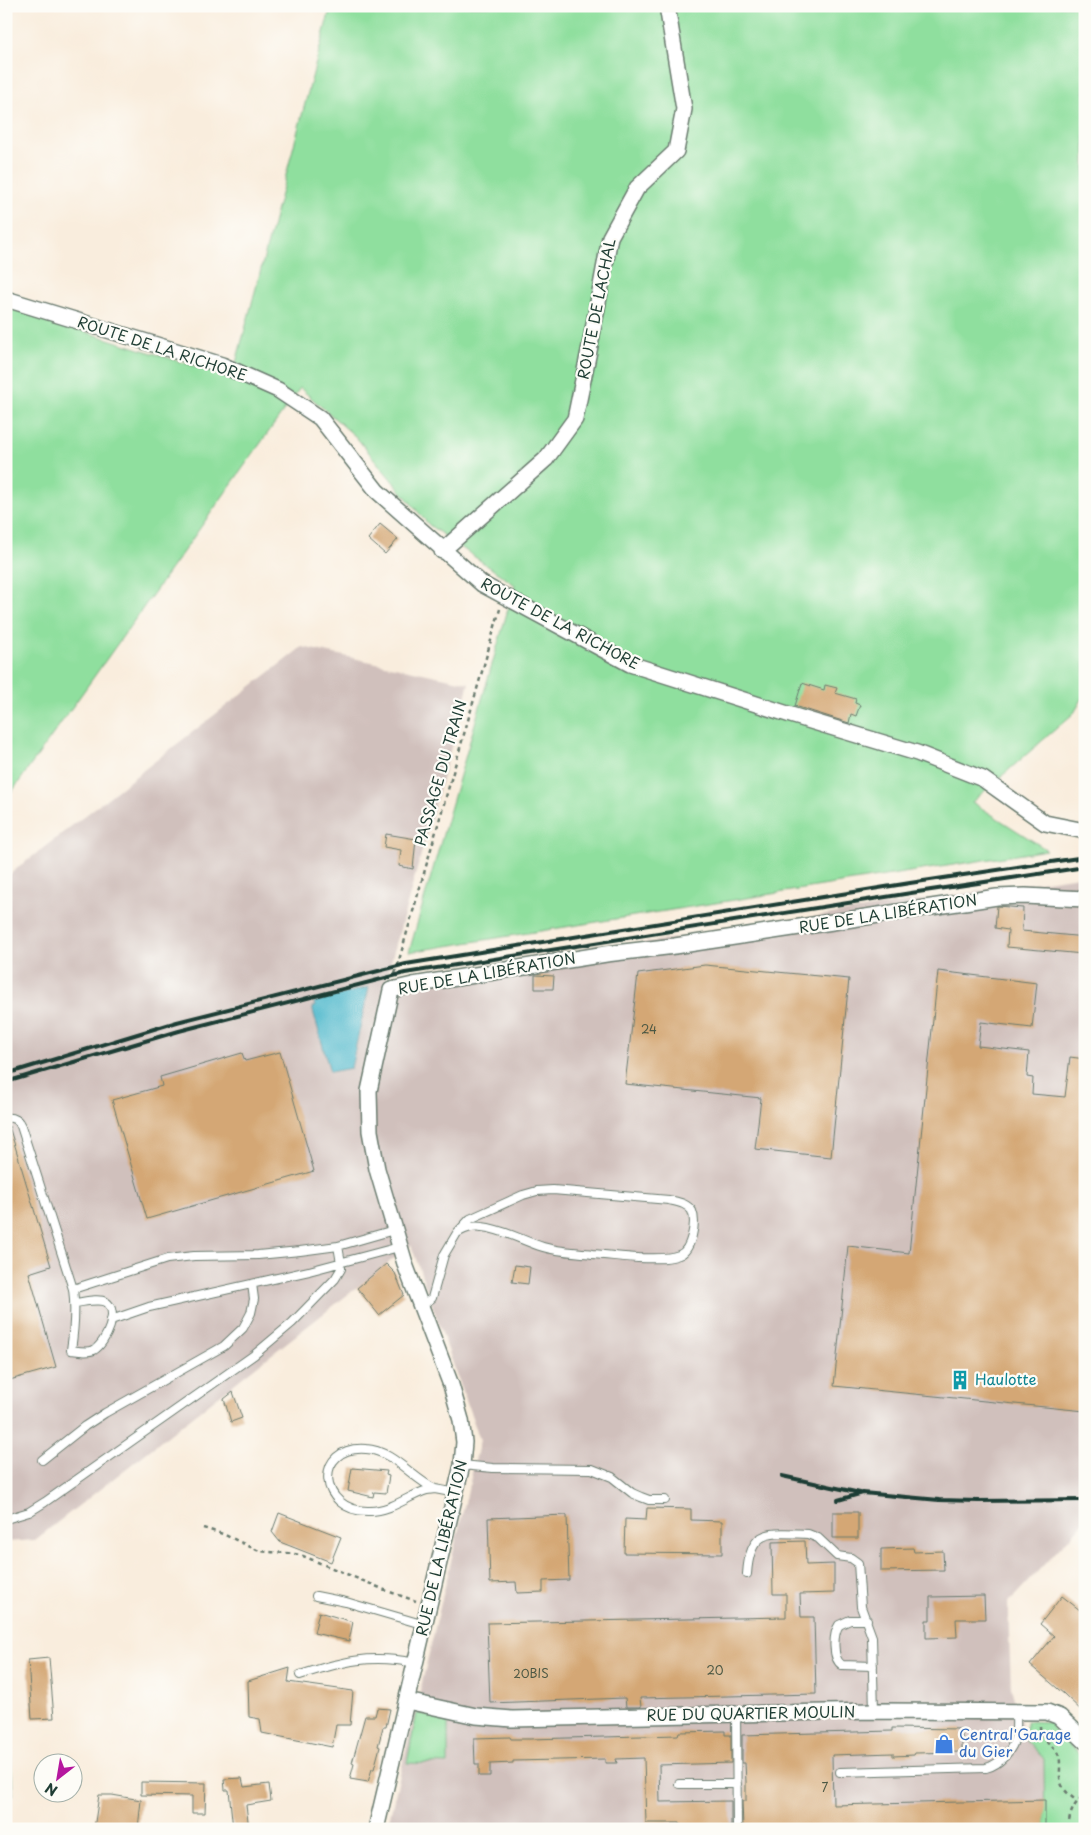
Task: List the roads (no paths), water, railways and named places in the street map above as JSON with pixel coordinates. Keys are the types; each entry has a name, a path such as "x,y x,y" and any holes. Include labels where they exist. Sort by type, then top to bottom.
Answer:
{"street":[{"name":"ROUTE DE LACHAL","path":"442,551 546,459 575,419 610,237 637,188 676,151 684,109 667,6"},
{"name":"ROUTE DE LA RICHORE","path":"6,299 222,365 278,390 320,418 377,491 442,551 482,584 630,664 917,753 983,779 1046,823 1085,831"},
{"name":"RUE DE LA LIBÉRATION","path":"376,1829 456,1493 462,1465 464,1442 461,1420 451,1385 399,1247 377,1169 368,1111 369,1091 387,1003 392,990 606,954 685,944 997,897 1085,898"},
{"name":"RUE DU QUARTIER MOULIN","path":"407,1701 476,1716 512,1719 874,1711 1047,1712 1060,1717 1085,1741"}],"lane":[{"path":"6,1118 18,1120 21,1126 73,1289 75,1302 71,1350 93,1350 101,1344 112,1320 112,1310 104,1301 75,1302"},
{"path":"421,1306 432,1298 444,1254 457,1233 470,1219 484,1211 537,1191 552,1190 669,1200 683,1203 691,1210 694,1219 688,1249 680,1255 663,1258 567,1252 544,1247 481,1226 467,1227 457,1233"},
{"path":"73,1289 167,1259 194,1256 258,1255 338,1246 394,1230"},
{"path":"6,1519 29,1512 46,1502 254,1355 292,1324 335,1279 341,1269 342,1263 338,1246"},
{"path":"112,1320 149,1307 342,1263 399,1247"},
{"path":"42,1460 98,1417 224,1346 242,1328 251,1313 254,1299 252,1284"},
{"path":"435,1490 416,1494 383,1509 371,1512 360,1511 338,1501 333,1495 328,1476 334,1459 353,1450 367,1448 376,1450 388,1457 425,1485 435,1490 456,1493"},
{"path":"462,1465 493,1468 592,1469 612,1477 632,1493 641,1497 649,1500 665,1500"},
{"path":"747,1574 750,1552 761,1537 771,1534 814,1535 832,1553 837,1556 852,1558 858,1563 860,1598 872,1638 874,1711"},
{"path":"316,1596 346,1602 425,1625"},
{"path":"867,1620 850,1620 839,1625 835,1634 836,1657 842,1665 873,1666"},
{"path":"300,1675 345,1661 384,1659 416,1663"},
{"path":"840,1772 986,1768 993,1766 1012,1746 1015,1739 1016,1712"},
{"path":"736,1715 737,1829"},
{"path":"679,1784 736,1784"}],"water":[{"path":"369,987 351,1068 330,1072 312,1007 315,1007 314,1002"}],"railway":[{"path":"6,1074 177,1022 406,964 910,883 1085,857"},
{"path":"6,1082 179,1031 405,973 1085,867"},
{"path":"782,1476 860,1493"},
{"path":"838,1500 863,1493 939,1500 1085,1500"}],"place":[{"name":"Haulotte","path":"960,1380"},
{"name":"Central'Garage du Gier","path":"944,1744"}]}
